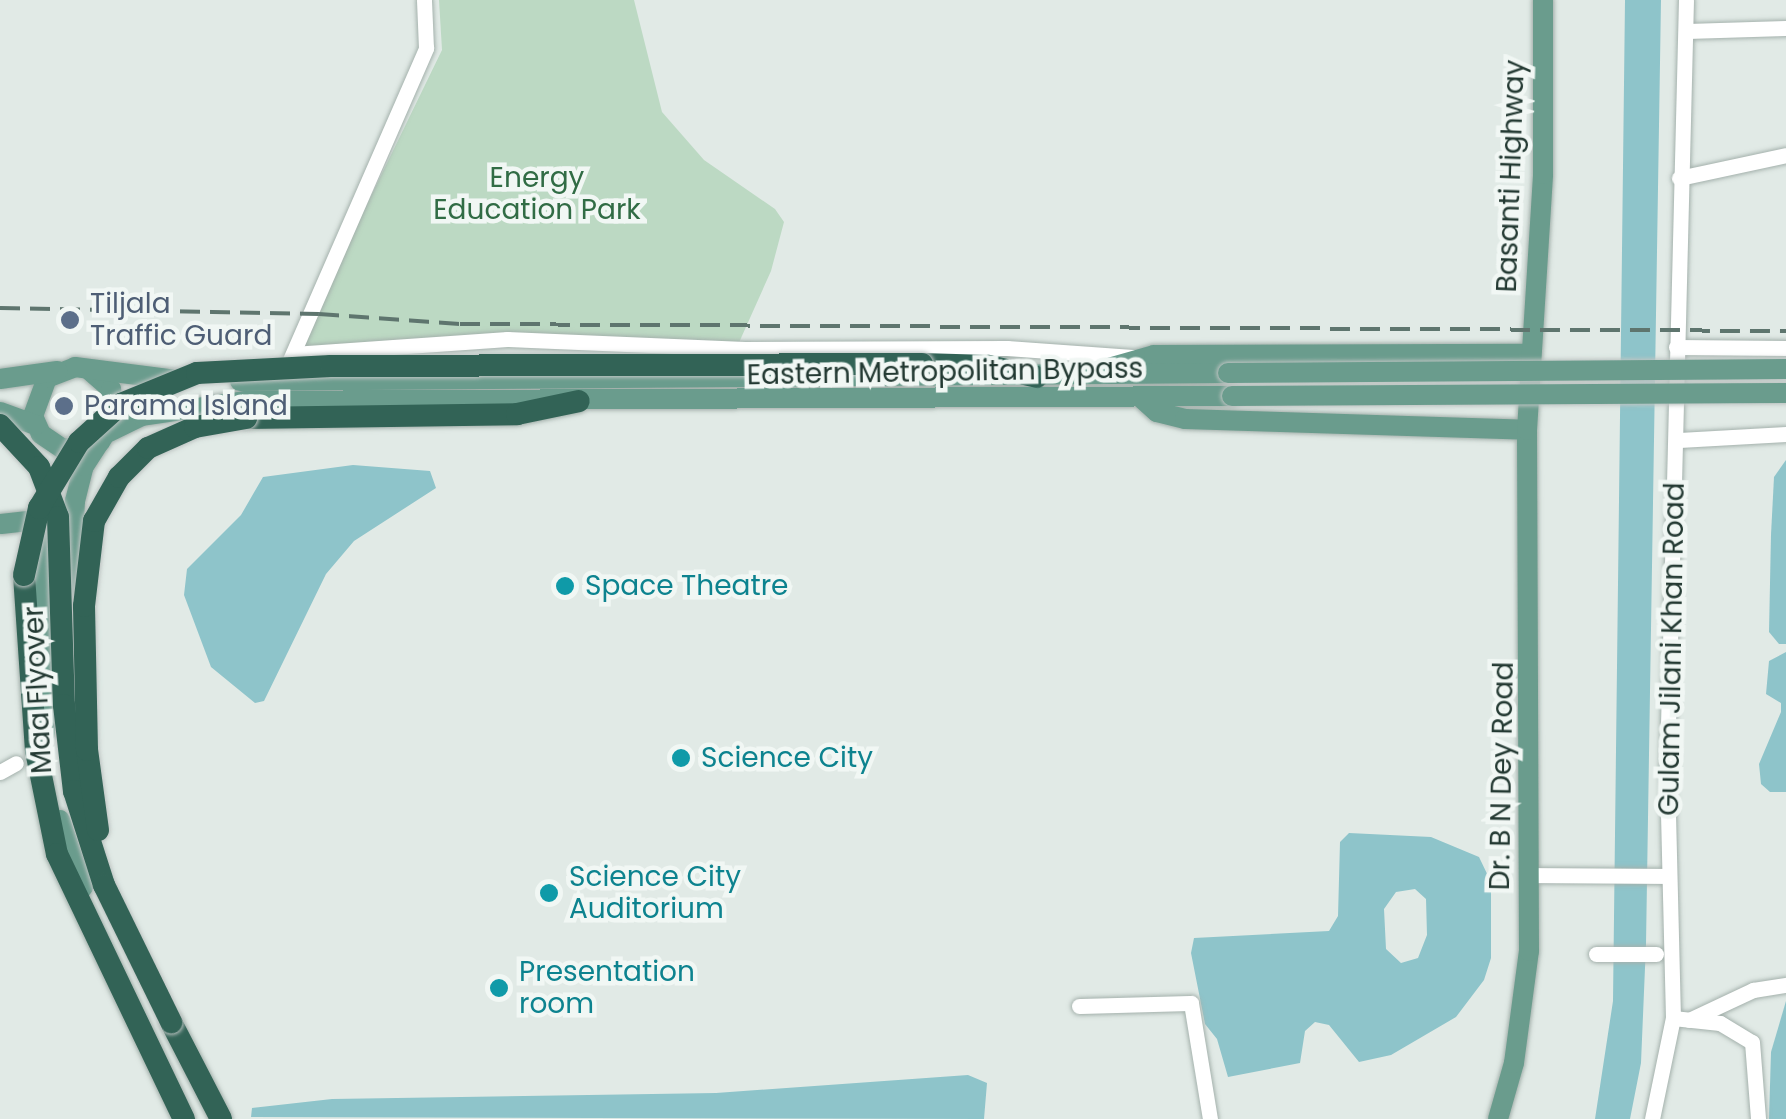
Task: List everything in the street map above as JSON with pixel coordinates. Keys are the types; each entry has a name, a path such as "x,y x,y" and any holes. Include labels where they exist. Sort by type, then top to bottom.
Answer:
{"highway":[{"path":"184,1119 70,889 36,751 24,619 28,548 55,477 90,430 161,384 239,367 922,364 989,366 1037,377"},
{"path":"124,927 91,782 84,606 89,536 119,477 158,442 223,420 517,414 579,402"},
{"name":"Maa Flyover","path":"0,425 39,467 58,518 72,778 93,855 124,927 224,1119"},
{"name":"Maa Flyover","path":"0,438 28,474 48,536 50,691 65,816 98,908 204,1119"}],"main road":[{"name":"Basanti Highway","path":"1527,430 1543,174 1543,0"},
{"path":"1085,376 1139,357 1529,354"},
{"path":"0,378 60,370 89,370 122,377 280,380 1786,369"},
{"path":"60,370 38,390 46,519 46,755 66,843 100,930 194,1119"},
{"path":"89,370 111,389 116,404 105,437 84,466 73,522 76,746 116,888 224,1119"},
{"name":"Eastern Metropolitan Bypass","path":"105,437 142,416 246,401 1786,392"},
{"path":"1138,396 1157,412 1185,419 1527,430"},
{"path":"0,412 39,430 63,449 105,437"},
{"name":"Dr. B N Dey Road","path":"1498,1119 1514,1062 1526,978 1527,430"},
{"path":"1,524 46,519"}],"street":[{"path":"280,380 426,48 424,0"},
{"name":"Gulam Jilani Khan Road","path":"1652,1119 1681,1019 1661,876 1670,545 1679,440 1676,347 1686,0"},
{"path":"1686,31 1786,28"},
{"path":"1679,178 1786,155"},
{"path":"293,354 506,340 745,349 1007,348 1139,357"},
{"path":"1676,347 1786,348"},
{"path":"1679,440 1786,434"},
{"path":"0,763 16,763 0,772"},
{"path":"1527,875 1661,876"},
{"path":"1596,954 1656,954"},
{"path":"1681,1019 1753,990 1786,984"},
{"path":"1078,1006 1190,1003 1210,1119"},
{"path":"1681,1019 1720,1023 1752,1042 1758,1119"}],"green space":[{"name":"Energy Education Park","path":"439,0 634,0 662,112 704,160 775,209 784,222 771,271 737,347 307,348 300,342 442,50"}],"water":[{"path":"1625,0 1661,0 1646,944 1641,1063 1630,1119 1595,1119 1613,1001"},
{"path":"1786,460 1786,644 1779,644 1769,632 1771,535 1774,477"},
{"path":"353,465 430,471 436,488 354,541 326,574 264,701 255,703 211,667 184,595 187,569 241,515 263,477"},
{"path":"1786,652 1786,792 1770,792 1761,784 1759,764 1781,712 1781,703 1766,694 1769,661"},
{"path":"1349,833 1431,837 1479,857 1491,882 1491,958 1484,980 1456,1017 1391,1055 1359,1062 1329,1025 1315,1022 1305,1031 1300,1063 1228,1077 1217,1039 1205,1024 1191,953 1194,938 1329,931 1338,916 1340,842","holes":["1415,889 1426,899 1427,935 1418,958 1401,963 1386,949 1384,909 1396,892"]},
{"path":"1786,1001 1786,1119 1769,1119 1771,1052"},
{"path":"968,1075 987,1083 984,1119 251,1117 252,1108 332,1099 716,1093"}],"railway":[{"path":"0,308 319,314 460,324 1786,331"}],"place":[{"name":"Tiljala Traffic Guard","path":"70,320"},
{"name":"Parama Island","path":"64,406"},
{"name":"Space Theatre","path":"565,586"},
{"name":"Science City","path":"681,758"},
{"name":"Science City Auditorium","path":"549,893"},
{"name":"Presentation room","path":"499,988"}]}
